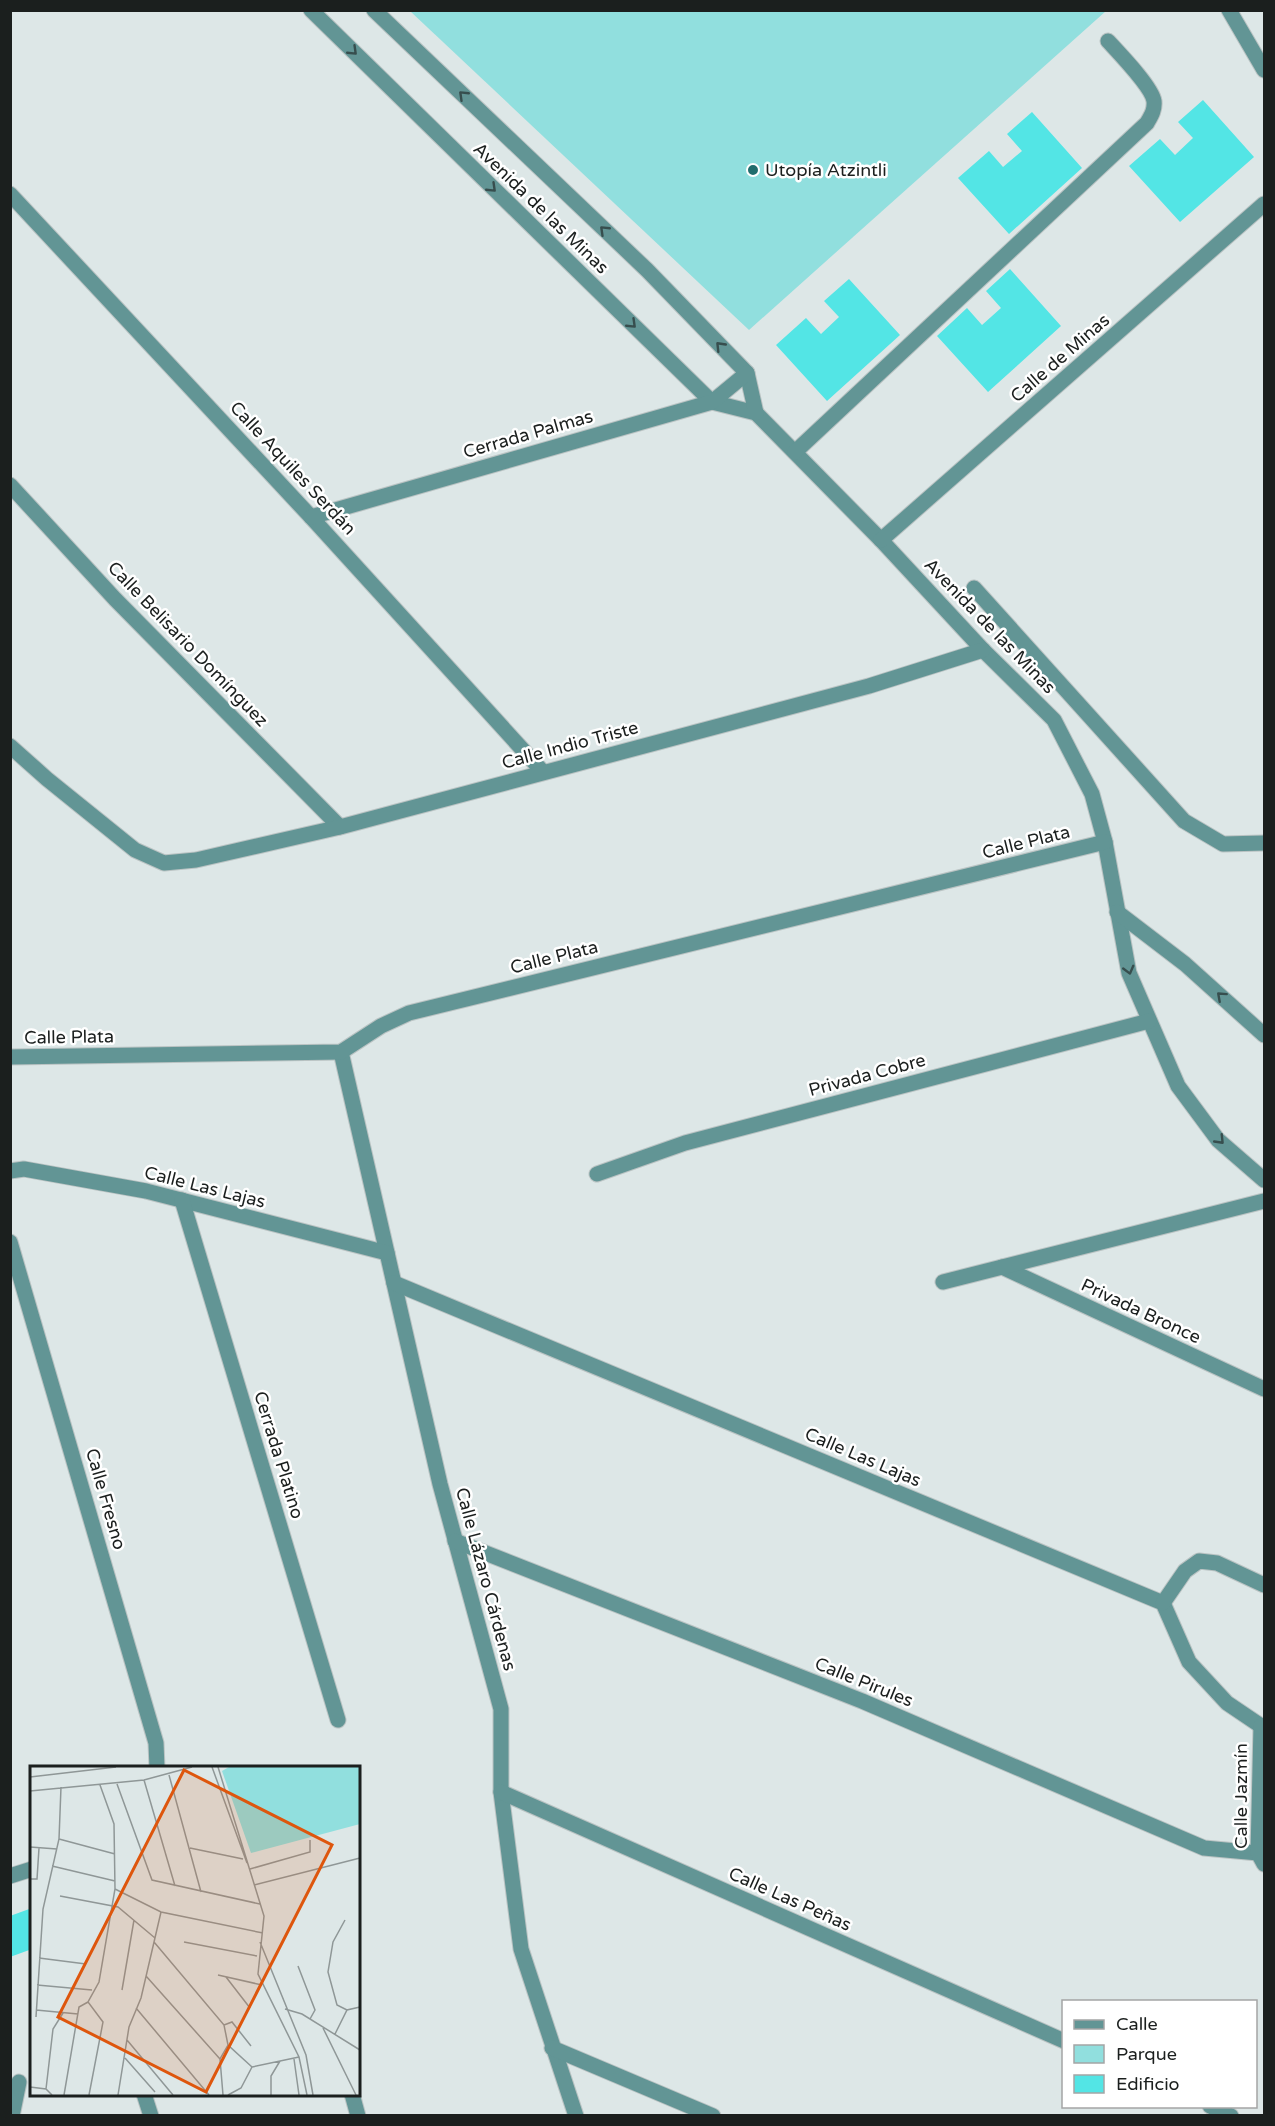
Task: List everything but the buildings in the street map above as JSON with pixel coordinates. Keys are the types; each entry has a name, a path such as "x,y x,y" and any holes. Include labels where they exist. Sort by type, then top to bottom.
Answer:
{"street":[{"name":"Avenida de las Minas","path":"311,10 712,402"},
{"name":"Avenida de las Minas","path":"374,10 647,270 747,373"},
{"path":"1229,10 1264,70"},
{"path":"795,452 1147,123 1153,113 1154,100 1149,89 1108,41"},
{"name":"Calle Aquiles Serdán","path":"10,194 311,517 543,772"},
{"name":"Calle de Minas","path":"881,540 1264,204"},
{"name":"Cerrada Palmas","path":"311,517 712,402 747,373"},
{"path":"712,402 756,413 747,373"},
{"name":"Avenida de las Minas","path":"756,413 881,540 983,650 1054,720 1092,794 1106,842 1129,973 1178,1086 1218,1140 1264,1180"},
{"name":"Calle Belisario Domínguez","path":"10,485 115,599 340,827"},
{"path":"974,588 1184,821 1223,844 1264,843"},
{"name":"Calle Indio Triste","path":"10,746 46,779 135,850 164,863 196,860 340,827 869,686 983,650"},
{"name":"Calle Plata","path":"10,1057 341,1052 381,1026 409,1013 1106,842"},
{"path":"1117,912 1185,964 1264,1035"},
{"name":"Privada Cobre","path":"597,1174 685,1143 1149,1021"},
{"name":"Calle Lázaro Cárdenas","path":"341,1052 440,1484 501,1709 501,1792 521,1949 576,2115"},
{"name":"Calle Las Lajas","path":"10,1171 24,1168 146,1191 387,1253"},
{"name":"Cerrada Platino","path":"182,1200 338,1720"},
{"name":"Privada Bronce","path":"943,1282 1264,1201"},
{"name":"Calle Fresno","path":"10,1242 156,1743 157,1766"},
{"name":"Privada Bronce","path":"1002,1267 1264,1389"},
{"name":"Calle Las Lajas","path":"394,1283 1163,1603"},
{"name":"Calle Pirules","path":"455,1541 862,1701 1204,1848 1261,1858"},
{"path":"1263,1727 1227,1703 1189,1662 1163,1603 1185,1571 1199,1561 1217,1563 1264,1585"},
{"name":"Calle Jazmín","path":"1261,1858 1263,1727"},
{"name":"Calle Las Peñas","path":"501,1792 1062,2040"},
{"path":"10,1876 30,1870"},
{"path":"552,2048 713,2115"},
{"path":"12,2115 20,2081"},
{"path":"145,2096 151,2115"},
{"path":"353,2096 358,2115"},
{"path":"1215,2108 1231,2115"}],"green space":[{"name":"Utopía Atzintli","path":"410,11 1106,11 749,330"}],"place":[{"name":"Utopía Atzintli","path":"753,170"}]}
